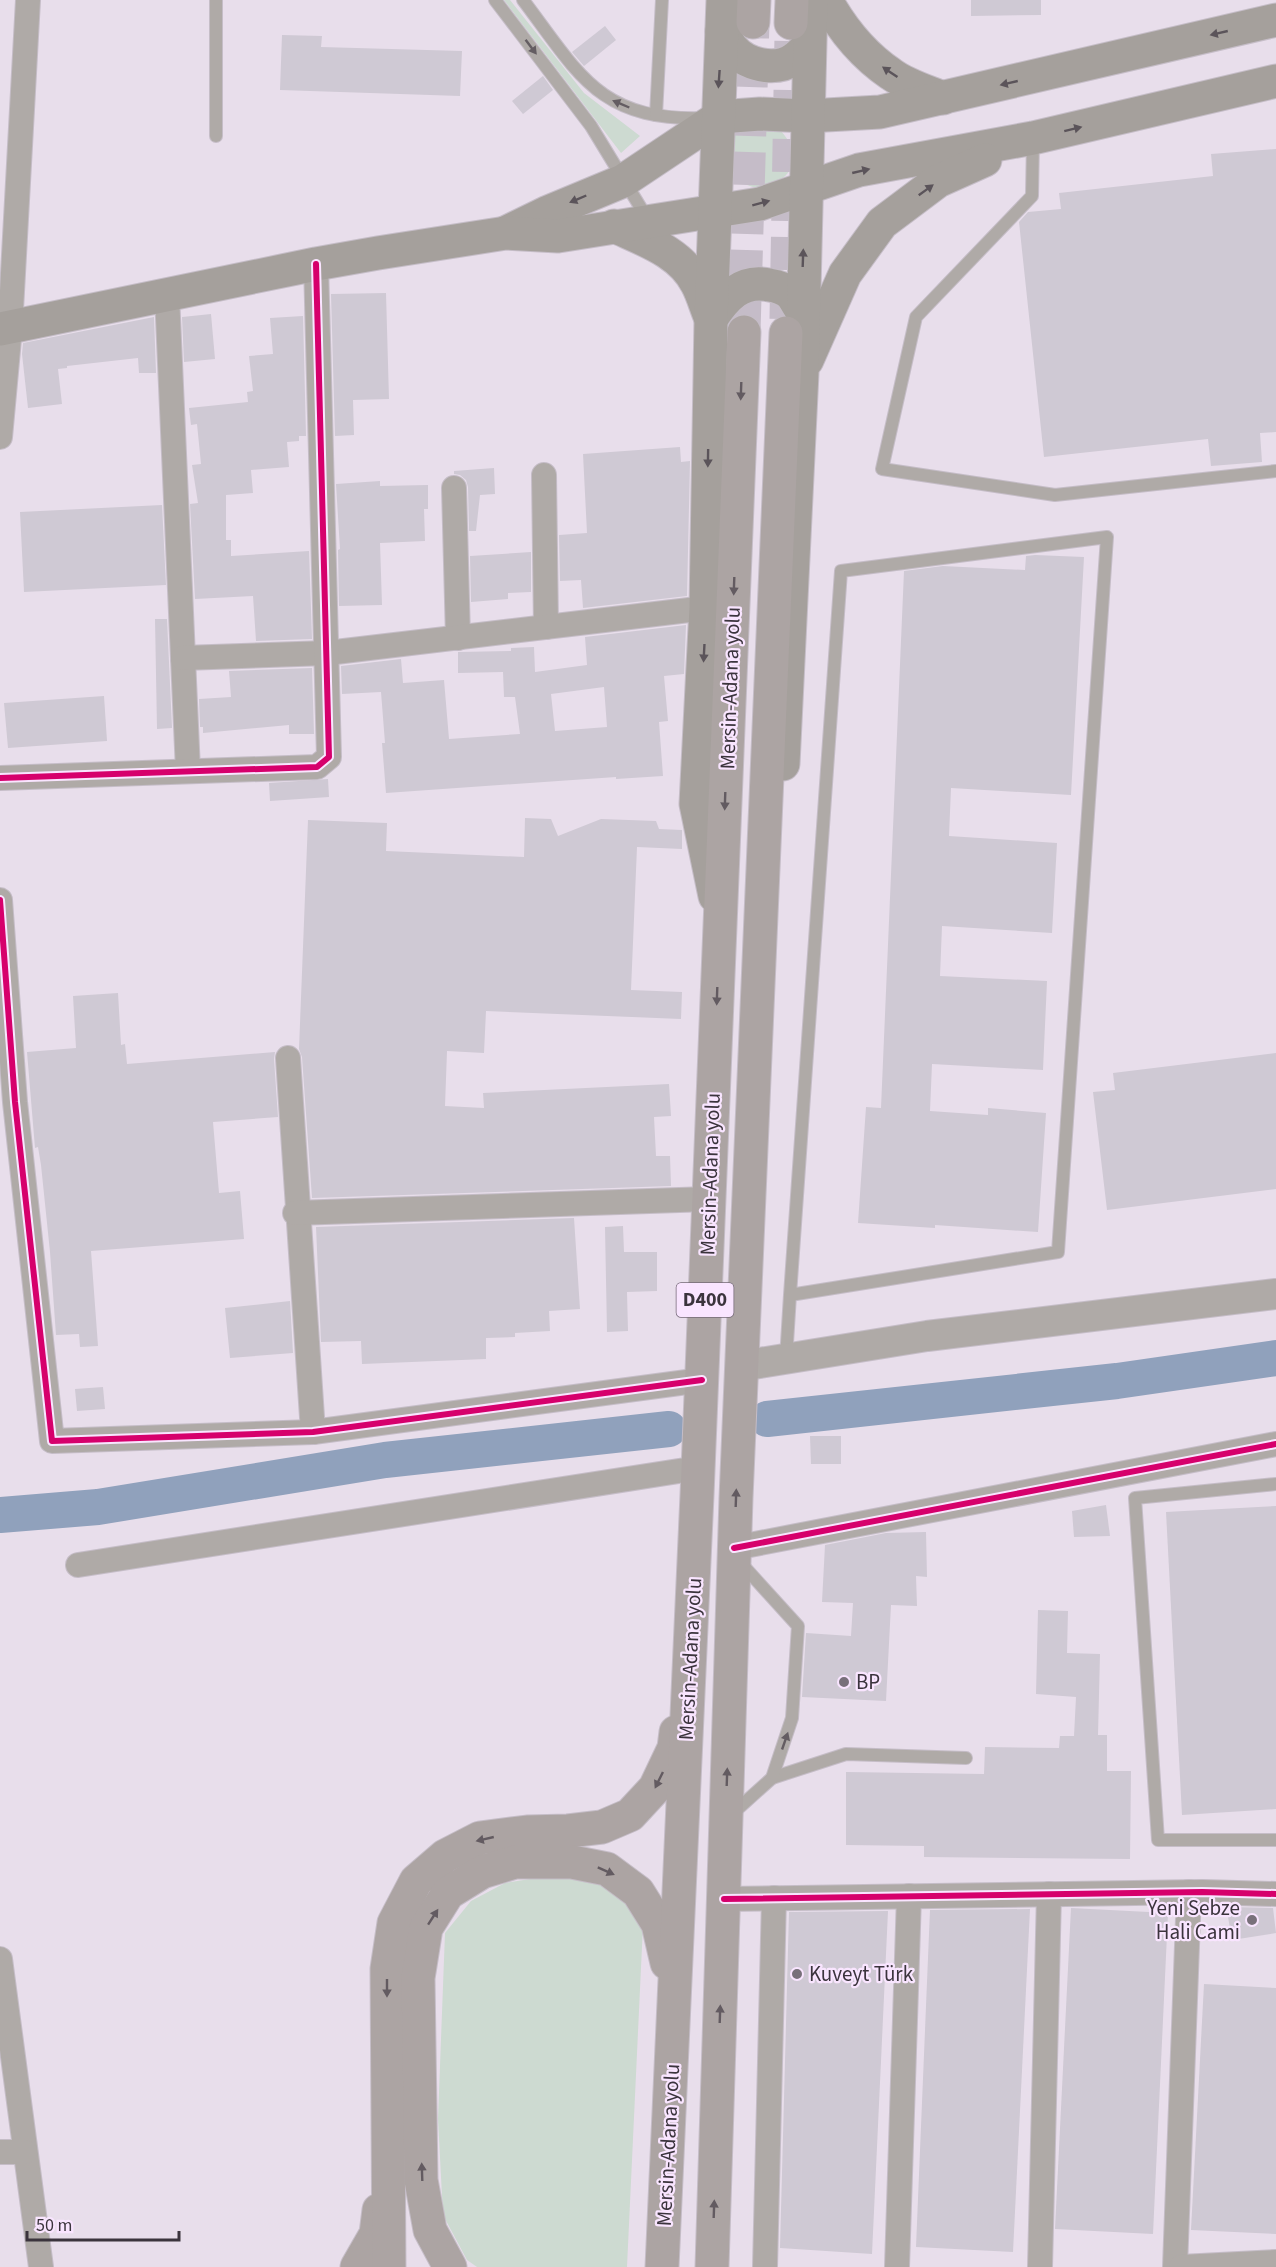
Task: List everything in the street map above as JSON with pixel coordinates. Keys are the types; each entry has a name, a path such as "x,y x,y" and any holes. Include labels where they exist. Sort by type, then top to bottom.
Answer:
{"highway":[{"name":"Mersin-Adana yolu","path":"712,2267 741,1366 760,923 794,322"},
{"name":"Mersin-Adana yolu","path":"662,2267 698,1481 744,332"},
{"path":"388,2267 387,1969 394,1923 416,1881 445,1856 480,1838 602,1827 630,1815 656,1788 674,1748 684,1676 698,1481"},
{"path":"450,2267 430,2230 422,2180 418,1977 426,1928 448,1893 482,1872 516,1862 572,1862 607,1869 638,1892 658,1924 667,1963 662,2267"},
{"path":"357,2267 376,2234 388,2155"}],"main road":[{"path":"826,0 838,21 861,50 892,75 943,98"},
{"path":"722,16 732,48 745,59 760,65 777,66 793,60 801,17"},
{"path":"720,921 696,804 706,608 711,319 722,16"},
{"path":"794,322 805,188 808,116 801,17"},
{"path":"506,233 546,213 622,181 719,117 880,112 1276,20"},
{"path":"5,328 316,264 506,233 558,236 760,204 859,170 1033,138 1276,81"},
{"path":"802,373 845,274 882,223 938,181 1033,138"},
{"path":"614,226 668,251 697,282 711,319"},
{"path":"711,319 722,302 733,292 746,285 762,283 777,286 790,294 802,373 784,758 760,923"}],"street":[{"path":"0,437 5,328 28,0"},
{"path":"0,778 317,767 329,757 316,264"},
{"path":"167,295 188,771"},
{"path":"544,475 546,627"},
{"path":"454,488 458,638"},
{"path":"183,658 327,653 706,608"},
{"path":"0,900 15,1102 52,1441 313,1432 702,1380"},
{"path":"288,1058 313,1432"},
{"path":"297,1213 709,1199"},
{"path":"741,1366 927,1336 1276,1294"},
{"path":"734,1551 1276,1444"},
{"path":"78,1565 698,1481"},
{"path":"724,1899 1189,1892 1276,1894"},
{"path":"1175,2267 1189,1892"},
{"path":"1040,2267 1049,1894"},
{"path":"897,2267 909,1896"},
{"path":"765,2267 774,1898"},
{"path":"0,1959 41,2267"},
{"path":"0,2152 25,2152"},
{"path":"1181,2267 1276,2262"}],"lane":[{"path":"216,0 216,136"},
{"path":"495,0 591,126 622,181 668,251"},
{"path":"523,0 583,79 608,99 640,112 675,119 719,117"},
{"path":"656,115 662,0"},
{"path":"1033,138 1032,195 916,317 882,469 1055,495 1276,471"},
{"path":"786,1359 790,1295 841,571 1107,537 1058,1252 790,1295"},
{"path":"1276,1485 1135,1498 1158,1840 1276,1840"},
{"path":"734,1551 798,1626 792,1718 772,1778"},
{"path":"726,1818 772,1778 846,1754 966,1758"}],"shaded area":[{"path":"504,0 510,0 584,93 640,136 621,153"},
{"path":"777,127 784,134 792,150 792,165 788,173 782,179 764,187 745,184 732,171 734,136 743,128"},
{"path":"561,1874 615,1886 643,1925 627,2267 477,2267 467,2260 443,2215 438,2119 445,1933 471,1901 505,1883"}],"building":[{"path":"971,0 1041,0 1041,15 971,16"},
{"path":"605,26 616,40 584,66 572,52"},
{"path":"282,35 322,36 321,47 462,51 460,96 280,90"},
{"path":"543,76 553,90 523,114 512,101"},
{"path":"1276,149 1276,432 1260,433 1262,462 1211,466 1208,439 1044,457 1019,222 1028,212 1061,209 1059,193 1213,176 1211,154"},
{"path":"386,293 389,399 353,400 354,435 335,436 331,294"},
{"path":"211,314 215,359 184,362 182,317"},
{"path":"303,316 306,436 299,436 299,441 287,442 289,467 251,470 253,493 226,495 226,540 231,540 231,556 309,551 312,639 256,641 253,596 195,599 190,504 198,503 192,465 201,464 197,424 191,425 189,408 248,402 247,392 253,391 249,356 273,354 270,318"},
{"path":"154,317 156,373 139,373 138,358 67,366 67,368 58,369 62,404 28,408 22,354 23,343"},
{"path":"680,447 681,462 690,461 687,596 583,608 581,580 560,581 559,535 587,533 583,454"},
{"path":"494,468 495,494 480,495 476,531 469,531 468,487 466,480 454,474 454,471"},
{"path":"380,481 380,486 428,485 428,509 424,509 425,541 380,543 382,605 339,606 338,550 340,549 336,484"},
{"path":"162,505 166,585 24,592 20,512"},
{"path":"531,552 531,592 508,593 508,599 471,602 470,556"},
{"path":"1026,556 1084,557 1071,795 951,788 949,836 1057,843 1052,933 942,926 940,976 1047,981 1043,1070 932,1064 930,1111 988,1115 988,1108 1046,1113 1038,1232 935,1225 935,1228 858,1223 866,1107 881,1108 904,571 943,566 1025,570"},
{"path":"155,619 167,619 172,728 157,729"},
{"path":"686,625 684,674 664,676 668,721 659,722 663,776 616,779 616,777 386,793 381,692 342,694 341,666 401,659 403,683 444,680 449,739 520,734 515,697 504,697 503,672 458,673 458,652 511,651 511,648 534,647 535,672 587,665 585,637","holes":["604,687 607,727 555,731 551,694"]},
{"path":"312,668 314,734 289,734 289,725 203,733 203,727 200,727 199,699 231,697 229,671"},
{"path":"104,696 107,741 8,748 4,703"},
{"path":"328,779 329,797 270,801 269,783"},
{"path":"525,818 551,819 558,836 601,819 656,821 659,829 682,830 682,849 637,847 631,990 682,992 681,1019 486,1011 484,1053 447,1051 445,1106 484,1108 483,1093 669,1084 671,1116 654,1117 656,1156 670,1156 671,1186 312,1198 302,1057 299,1049 308,820 387,823 386,851 524,857"},
{"path":"118,993 121,1045 125,1044 127,1064 275,1052 278,1117 213,1122 219,1193 240,1191 244,1239 91,1251 98,1346 80,1347 79,1334 56,1335 50,1252 41,1165 38,1147 35,1148 27,1052 76,1048 73,996"},
{"path":"1276,1053 1276,1189 1107,1210 1093,1092 1115,1090 1113,1073"},
{"path":"574,1218 580,1309 549,1311 550,1331 515,1333 515,1337 486,1338 486,1359 362,1364 361,1341 321,1342 316,1227"},
{"path":"623,1226 624,1252 657,1252 657,1291 627,1292 628,1331 607,1332 605,1227"},
{"path":"290,1301 293,1353 230,1358 225,1308"},
{"path":"103,1387 105,1409 77,1411 75,1389"},
{"path":"810,1436 841,1436 841,1464 811,1464"},
{"path":"1106,1505 1110,1536 1074,1537 1072,1511"},
{"path":"1276,1506 1276,1809 1182,1815 1166,1512"},
{"path":"926,1532 927,1577 916,1576 917,1606 891,1605 886,1701 802,1697 806,1633 851,1636 853,1603 822,1602 825,1545 886,1533"},
{"path":"1038,1610 1068,1611 1067,1653 1100,1654 1098,1735 1107,1735 1107,1771 1131,1771 1130,1859 924,1857 924,1846 846,1845 846,1772 984,1774 985,1747 1059,1748 1060,1736 1074,1736 1076,1697 1036,1694"},
{"name":"Yeni Sebze Hali Cami","path":"1231,1907 1273,1908 1276,1933 1232,1940 1228,1917 1232,1916"},
{"path":"1071,1908 1168,1913 1153,2234 1055,2229"},
{"path":"1030,1909 1013,2252 916,2247 930,1910"},
{"path":"888,1911 872,2254 780,2248 789,1912"},
{"path":"1204,1984 1276,1988 1276,2234 1191,2230"}],"waterway":[{"path":"767,1419 1117,1381 1276,1358"},
{"path":"0,1515 98,1507 385,1460 669,1429"}],"tunnel":[{"path":"744,332 753,22"},
{"path":"786,319 791,35"}],"cycle path":[{"path":"0,778 317,767 329,757 316,264"},
{"path":"0,900 15,1102 52,1441 313,1432 702,1380"},
{"path":"734,1548 1276,1444"},
{"path":"724,1899 1202,1892 1276,1894"}],"place":[{"name":"BP","path":"844,1682"},
{"name":"Yeni Sebze Hali Cami","path":"1252,1920"},
{"name":"Kuveyt Türk","path":"797,1974"}]}
